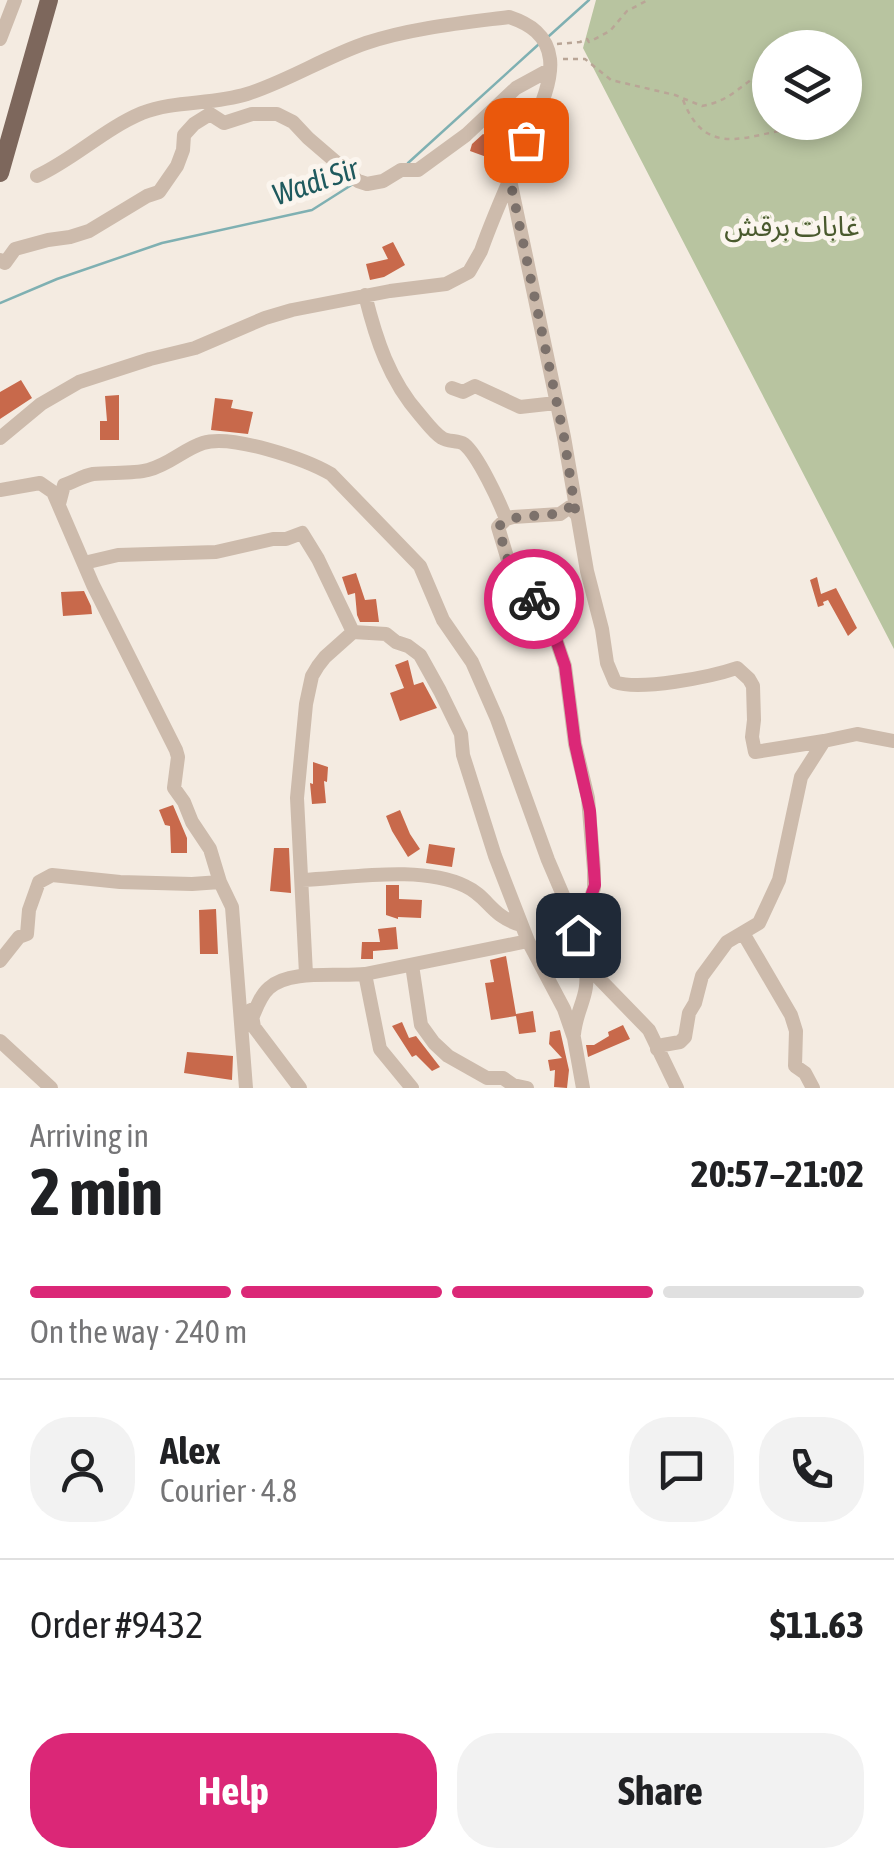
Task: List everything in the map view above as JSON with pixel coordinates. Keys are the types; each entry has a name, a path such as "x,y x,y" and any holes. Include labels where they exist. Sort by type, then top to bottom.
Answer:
{"main road":[{"path":"0,173 49,0"}],"street":[{"path":"0,40 14,0"},
{"path":"0,438 41,404 78,382 195,348 292,310 446,284 469,272 538,115 550,58 542,40 524,22 509,17 370,42 246,95 169,105 137,115 37,176"},
{"path":"2,263 15,248 70,238 159,192 177,166 184,135 210,114 224,123 252,114 277,114 293,122 330,158 368,184 383,181 400,170 418,170 466,135 516,88 549,70"},
{"path":"510,180 587,571 607,663 615,682 626,687 654,684 737,668 753,686 755,752 857,734 894,741"},
{"path":"365,295 380,350 398,386 442,438 464,444 498,498 506,520"},
{"path":"452,388 463,392 475,386 520,407 556,403"},
{"path":"59,504 64,485 80,478 144,472 208,441 224,440 267,448 318,466 359,500 379,525 412,554 443,620 472,662 577,928 588,980 574,1038"},
{"path":"0,490 40,483 52,492 101,601 176,750 174,788 210,849 232,907 246,1088"},
{"path":"576,515 570,507 560,514 513,517 498,527 510,567 546,610 568,683 575,744 588,798 595,885 577,928"},
{"path":"84,563 118,556 216,552 302,533 353,632"},
{"path":"306,974 296,798 312,676 325,656 353,632 386,634 420,655 461,734 462,755 495,856 528,941 564,1009 574,1038 583,1088"},
{"path":"658,1049 685,1037 702,976 727,942 759,924 775,893 801,777 824,741"},
{"path":"0,962 19,937 27,934 38,882 52,875 120,882 220,882"},
{"path":"302,880 439,876 472,889 498,916 522,925"},
{"path":"742,934 790,1015 796,1032 795,1066 814,1088"},
{"path":"300,1088 254,1026 259,1001 270,986 306,974 365,974 528,941"},
{"path":"584,963 649,1030 676,1088"},
{"path":"412,965 421,1025 434,1042 448,1056 487,1078 503,1078 527,1088"},
{"path":"236,968 254,1016"},
{"path":"365,974 380,1049 412,1088"},
{"path":"0,1041 51,1088"},
{"path":"244,1055 270,1051"}],"path":[{"path":"542,40 589,42 610,31 627,12 648,0"},
{"path":"564,59 584,59 611,80 664,92 696,106 713,104 752,80"},
{"path":"682,99 692,120 710,137 737,140 752,137"}],"green space":[{"name":"غابات برقش","path":"596,0 894,0 894,649 583,48"}],"building":[{"path":"483,134 505,142 507,148 496,149 492,159 470,151"},
{"path":"393,242 405,265 370,280 366,264 388,259 382,247"},
{"path":"21,380 32,398 0,419 0,392"},
{"path":"119,395 119,440 100,440 100,421 107,421 105,396"},
{"path":"215,398 233,400 231,408 253,412 248,434 211,430"},
{"path":"356,573 365,600 376,599 379,622 360,622 355,593 348,595 342,577"},
{"path":"817,577 821,594 836,588 857,628 848,636 828,600 818,607 810,580"},
{"path":"84,591 92,614 63,616 61,592"},
{"path":"408,660 414,685 423,682 437,708 400,721 390,693 404,688 395,665"},
{"path":"313,762 328,767 327,782 324,781 326,803 312,804"},
{"path":"173,805 187,838 187,853 171,853 170,826 165,825 159,810"},
{"path":"400,810 420,849 408,857 386,816"},
{"path":"429,844 455,848 452,867 426,863"},
{"path":"274,848 289,848 291,893 270,891"},
{"path":"386,885 399,885 399,899 422,900 421,918 386,915"},
{"path":"216,909 218,954 200,954 199,910"},
{"path":"396,927 398,949 373,951 373,959 361,959 362,942 380,942 378,929"},
{"path":"506,956 516,1014 533,1011 536,1032 519,1034 516,1016 491,1020 485,983 494,982 490,960"},
{"path":"402,1022 409,1038 416,1036 440,1067 432,1071 416,1055 412,1057 392,1026"},
{"path":"623,1025 630,1039 588,1057 586,1045 594,1045"},
{"path":"560,1030 569,1070 567,1088 554,1087 555,1070 550,1071 548,1060 562,1058 549,1044 550,1032"},
{"path":"187,1052 233,1056 232,1080 184,1073"}],"waterway":[{"name":"Wadi Sir","path":"549,36 589,0"},
{"name":"Wadi Sir","path":"408,163 539,44"},
{"name":"Wadi Sir","path":"0,303 162,243 312,210 353,184"}],"way so far":[{"path":"526,140 510,180 564,437 576,515 570,507 560,514 513,517 498,527 510,567 534,599"}],"route":[{"path":"534,599 546,610 562,653 575,744 590,811 595,885 577,928 578,935"}]}
